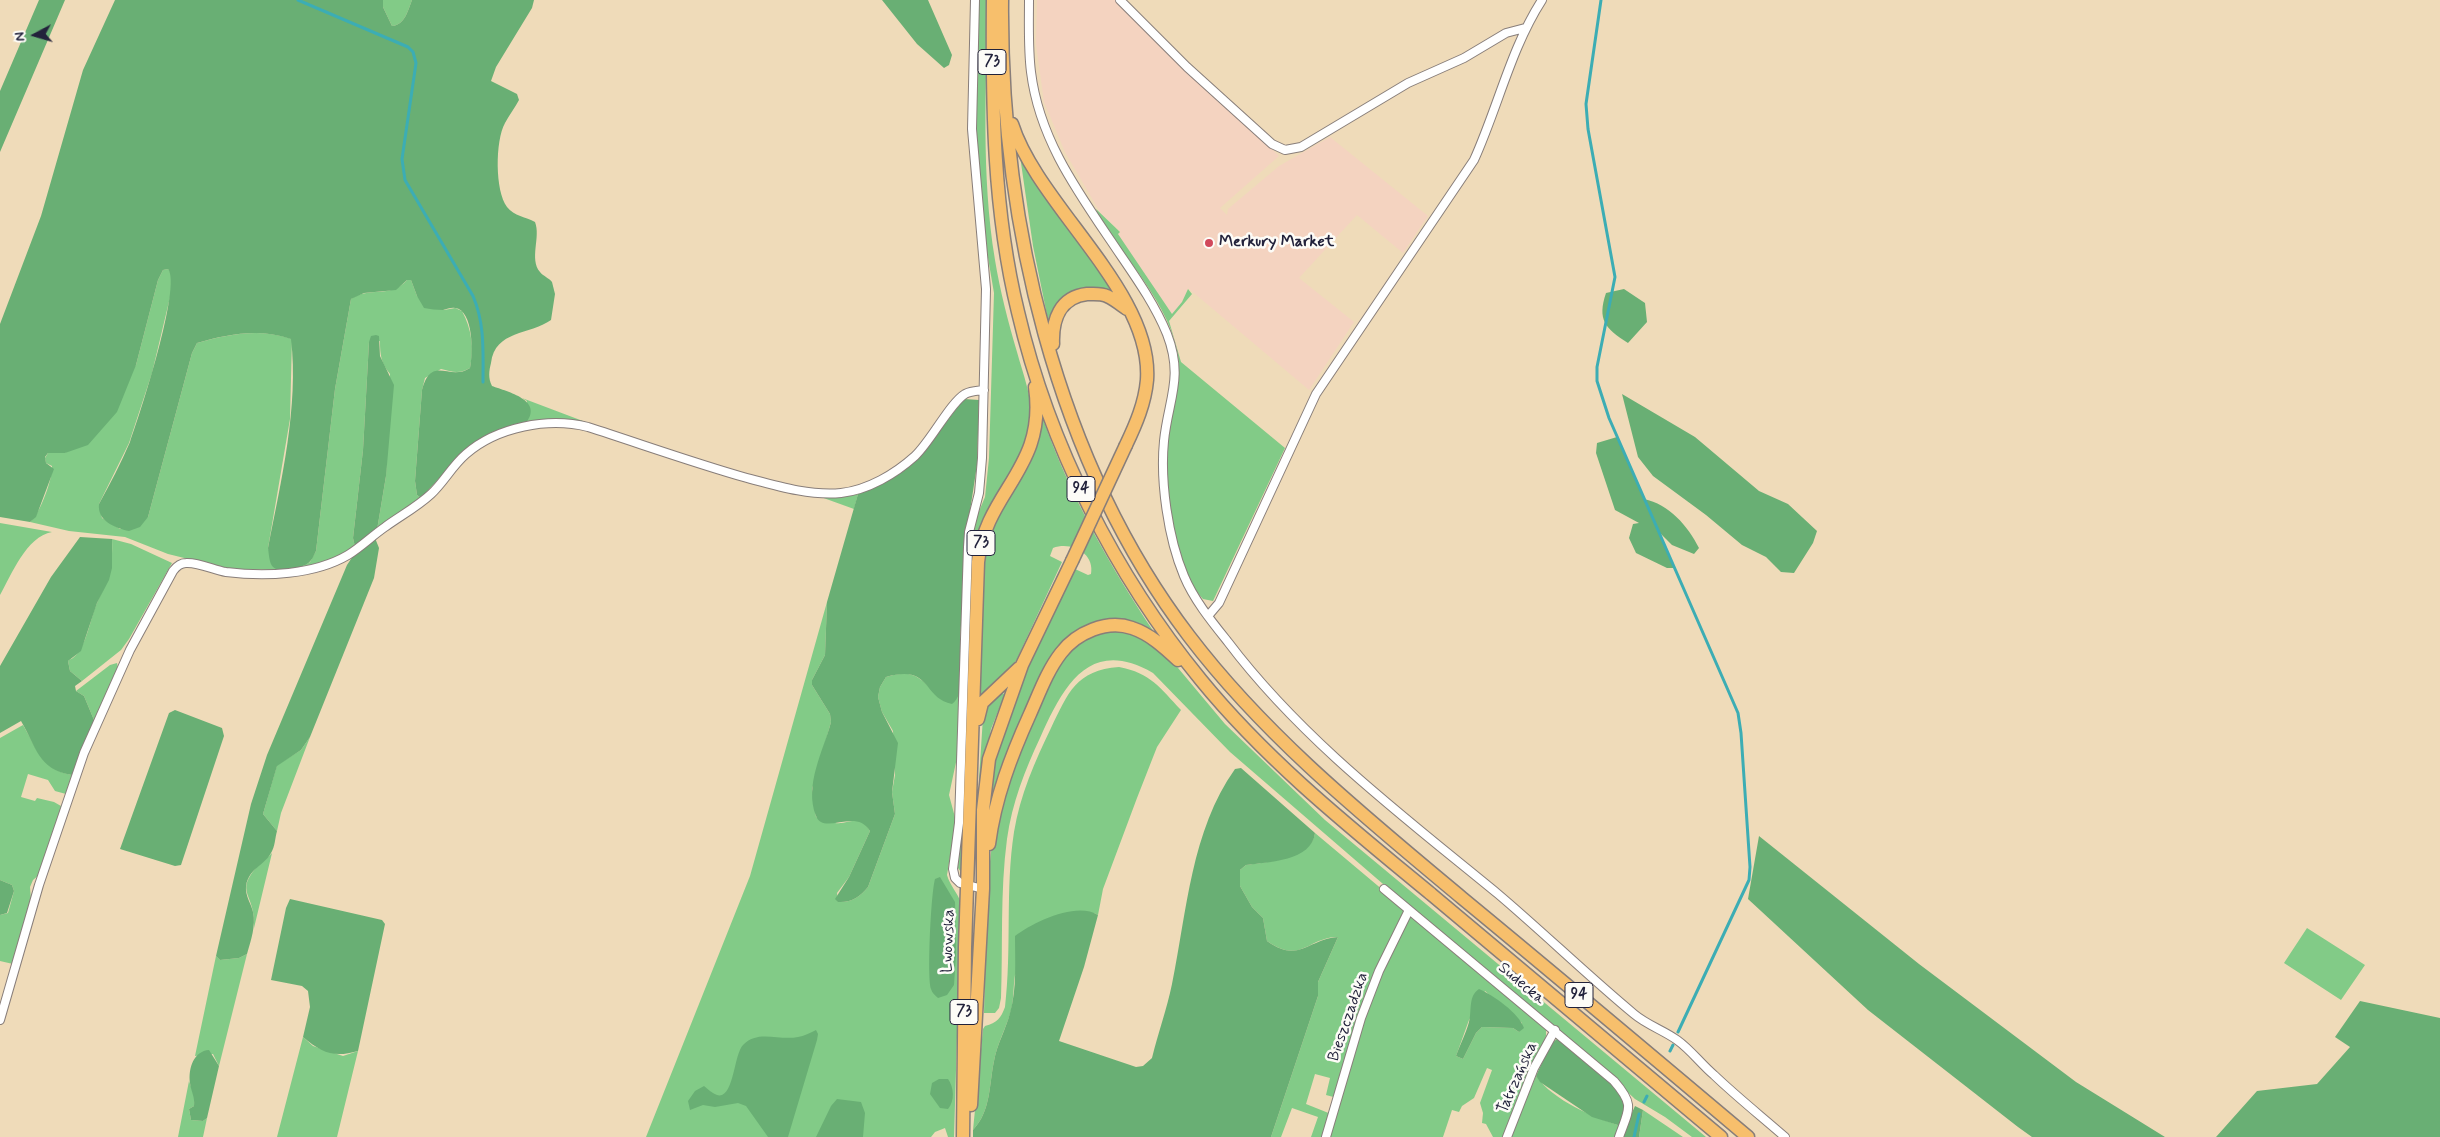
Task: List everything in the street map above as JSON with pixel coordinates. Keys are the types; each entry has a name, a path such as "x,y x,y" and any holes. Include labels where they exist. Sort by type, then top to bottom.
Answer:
{"main road":[{"name":"73","path":"973,746 975,644 980,548 992,514 1022,467 1032,444 1038,414 1030,355 1011,280 998,189 993,124 993,0"},
{"name":"73","path":"983,889 982,810 989,759 1022,665 1126,445 1142,407 1147,379 1145,348 1129,310 1098,260 1029,162 1020,146 1005,102 1002,0"},
{"name":"94","path":"1005,102 1023,243 1037,305 1058,376 1096,474 1135,554 1187,634 1235,691 1300,758 1403,848 1748,1137"},
{"path":"1058,376 1053,342 1053,327 1060,307 1078,295 1089,294 1105,295 1129,310"},
{"name":"94","path":"1030,355 1054,426 1088,503 1128,577 1202,681 1254,739 1324,803 1721,1137"},
{"path":"983,889 998,796 1011,757 1050,671 1061,653 1075,639 1098,628 1130,627 1151,636 1202,681"},
{"path":"973,746 982,703 1022,665"},
{"name":"Lwowska","path":"962,1137 967,886 973,746"},
{"name":"Lwowska","path":"968,1137 983,889"}],"street":[{"path":"976,0 972,129 985,271 984,390 979,493 969,532 968,547 959,823 953,869 955,878 967,886 983,889"},
{"path":"1029,0 1031,73 1035,96 1051,145 1077,192 1150,301 1168,338 1173,357 1175,379 1173,399 1164,435 1163,474 1172,536 1184,578 1208,616 1264,688 1325,748 1524,916 1638,1017 1676,1039 1785,1137"},
{"path":"1120,0 1208,86 1272,144 1285,150 1301,147 1408,82 1464,58 1506,33 1525,28"},
{"path":"1208,616 1219,604 1316,394 1474,160 1488,129 1525,28 1542,0"},
{"path":"0,1020 39,884 84,753 130,650 173,571 180,564 187,562 224,572 256,574 295,571 331,563 354,551 426,498 450,469 473,448 500,435 540,424 568,423 588,427 724,471 810,493 834,494 856,490 881,480 904,465 928,441 958,400 973,391 984,390"},
{"name":"Sudecka","path":"1384,889 1614,1081 1628,1098 1628,1110 1619,1137"},
{"name":"Bieszczadzka","path":"1326,1137 1361,1018 1380,971 1409,910"},
{"name":"Tatrzańska","path":"1507,1137 1534,1068 1555,1030"}],"shaded area":[{"path":"1037,0 1118,0 1279,156 1220,208 1227,215 1228,209 1279,166 1330,137 1428,216 1403,253 1357,215 1299,278 1354,322 1309,390 1188,288 1182,304 1172,314 1117,234 1120,231 1101,214 1065,152 1044,102 1036,44"}],"green space":[{"path":"39,0 65,0 0,152 0,91"},
{"path":"115,0 383,0 383,7 392,26 403,20 412,0 534,0 532,8 496,67 491,81 517,94 519,100 505,123 499,141 498,178 503,200 513,212 535,222 537,234 535,261 541,273 552,282 555,294 551,320 506,339 499,344 494,352 490,366 489,377 492,386 522,398 531,408 530,415 526,423 476,443 465,450 421,498 417,495 415,481 422,390 426,379 431,373 436,371 455,372 470,368 472,344 469,324 466,316 455,308 443,310 424,308 411,280 407,280 396,290 364,293 351,299 335,389 316,551 313,558 307,564 300,567 290,570 276,569 269,558 268,548 291,417 293,365 291,339 267,334 244,333 197,343 192,353 148,517 140,527 129,531 113,526 101,515 99,504 130,442 158,352 169,300 171,280 168,269 163,270 158,280 136,365 117,412 88,445 65,453 48,453 45,457 46,463 54,469 36,517 30,522 0,517 0,324 41,216 83,70"},
{"path":"383,0 412,0 403,20 392,26 383,7"},
{"path":"882,0 928,0 952,55 949,65 944,68 917,44"},
{"path":"978,0 988,0 985,130 988,195 995,260 1010,329 1027,387 1031,422 1028,438 1016,467 983,522 977,537 961,872 958,868 971,538 985,497 989,458 994,293 986,246 976,136"},
{"path":"1020,156 1115,292 1089,292 1068,296 1056,305 1048,320 1033,246"},
{"path":"1096,209 1120,232 1118,234 1172,314 1182,302 1188,289 1192,294 1169,321 1174,338 1146,284 1099,218"},
{"path":"168,269 172,274 172,289 152,373 129,443 99,504 102,518 120,529 148,517 192,353 197,343 244,333 268,334 292,339 290,419 268,548 278,570 229,569 168,554 125,537 69,531 30,522 42,504 52,472 52,466 46,463 45,458 48,453 65,453 136,365 158,280 163,270"},
{"path":"407,280 411,280 417,296 444,310 455,308 462,311 471,339 470,368 456,372 441,369 425,378 422,390 415,481 417,495 421,498 377,530 386,476 390,374 382,359 380,341 369,342 363,450 353,538 355,547 335,558 300,568 310,562 316,551 335,389 351,299 365,293 394,289"},
{"path":"1624,289 1645,303 1647,322 1628,343 1609,328 1603,317 1602,310 1606,293"},
{"path":"371,336 379,336 380,356 394,385 386,476 377,530 355,547 353,538 363,450 369,342"},
{"path":"1174,338 1181,362 1285,448 1213,601 1203,599 1193,586 1185,568 1178,547 1169,502 1166,459 1167,443 1178,378 1178,356"},
{"path":"1622,394 1695,437 1759,491 1788,504 1817,531 1813,543 1794,573 1781,572 1766,557 1742,545 1706,515 1653,476 1638,457"},
{"path":"522,398 604,429 556,419 526,423 527,401"},
{"path":"964,399 979,400 977,465 968,524 960,639 962,674 960,692 952,704 942,701 919,678 901,674 886,677 880,687 878,697 882,712 898,743 892,792 895,814 868,887 855,899 838,902 835,899 849,877 870,831 864,824 857,821 826,823 820,821 816,816 813,804 813,781 831,722 830,714 812,685 812,680 825,655 827,602 858,494 923,452"},
{"path":"1043,419 1065,475 1092,529 1121,581 1154,632 1139,625 1067,639 987,823 996,751 1023,679 1075,569 1088,575 1091,574 1089,560 1080,550 1067,546 1053,548 1050,556 1062,562 1017,659 1010,670 979,700 983,556 1001,509 1029,466"},
{"path":"1617,437 1644,499 1662,506 1677,517 1699,548 1694,554 1672,545 1658,531 1674,568 1667,568 1636,553 1629,538 1633,524 1639,523 1615,510 1596,453 1597,443"},
{"path":"860,492 854,509 818,496"},
{"path":"0,523 52,532 43,535 27,549 0,595"},
{"path":"80,537 112,539 112,568 109,580 97,603 81,651 68,661 70,671 82,681 75,686 76,691 84,696 94,720 72,775 52,768 39,756 21,721 0,733 0,666 51,577"},
{"path":"375,538 379,548 374,578 310,737 301,750 277,766 263,814 277,831 274,845 268,857 250,875 246,886 254,922 247,954 239,958 220,960 216,956 251,804 267,755 347,565 355,553"},
{"path":"112,539 131,544 172,563 121,650 82,681 70,671 68,661 78,653 88,632 111,565"},
{"path":"827,602 825,655 812,680 812,685 830,714 831,722 812,789 816,817 835,823 862,822 870,831 849,877 837,893 838,902 855,899 868,887 895,814 892,792 895,775 893,731 882,712 878,697 880,687 886,677 908,674 918,678 935,693 961,687 958,753 949,795 956,821 947,875 961,903 954,1137 948,1137 945,1128 935,1132 931,1137 646,1137 750,876"},
{"path":"1117,631 1135,634 1153,644 1173,662 1225,724 1325,820 1706,1137 1692,1137 1665,1117 1635,1099 1569,1038 1419,915 1230,752 1153,673 1131,663 1112,660 1095,664 1081,672 1058,701 1029,762 1016,800 1007,839 1003,898 1001,998 999,1008 995,1013 984,1013 989,868 998,811 1006,784 1049,684 1063,659 1073,648 1085,640 1099,634"},
{"path":"117,663 118,668 94,720 84,696 76,691 110,665"},
{"path":"1119,667 1147,677 1161,688 1181,710 1157,747 1103,889 1098,915 1094,913 1015,975 1013,1000 995,1055 986,1106 979,1123 973,1130 983,1029 985,1026 998,1020 1005,1007 1011,854 1014,832 1024,792 1039,753 1057,715 1075,686 1083,678 1093,673"},
{"path":"1001,693 1005,694 991,729 981,779 979,779 983,717 988,707"},
{"path":"175,710 222,728 224,736 181,865 175,866 120,849 169,713"},
{"path":"23,725 36,749 47,763 62,772 72,775 66,794 55,791 48,780 28,774 21,797 35,801 37,798 54,802 61,806 61,811 39,875 33,880 30,887 31,900 13,964 0,961 0,915 8,913 14,891 12,885 0,880 0,738"},
{"path":"310,737 281,813 277,831 263,814 277,765 301,750"},
{"path":"1241,768 1315,833 1312,842 1298,855 1277,861 1246,865 1240,870 1240,886 1252,907 1263,918 1267,941 1278,948 1296,950 1338,937 1318,982 1318,996 1271,1137 973,1137 973,1130 979,1123 986,1106 995,1055 1012,1004 1015,975 1015,936 1055,915 1079,910 1089,911 1098,915 1084,967 1059,1041 1136,1067 1143,1066 1152,1058 1170,993 1187,900 1200,845 1220,793 1235,769"},
{"path":"1315,833 1546,1027 1546,1036 1503,1137 1493,1137 1486,1124 1482,1123 1483,1113 1480,1103 1492,1070 1487,1068 1474,1098 1462,1106 1459,1112 1452,1110 1443,1137 1330,1137 1341,1099 1326,1095 1330,1078 1315,1074 1306,1104 1331,1114 1322,1137 1311,1137 1318,1117 1292,1108 1281,1137 1271,1137 1318,996 1318,982 1338,937 1328,938 1296,950 1279,948 1267,941 1263,918 1252,907 1240,886 1240,870 1246,865 1287,858 1306,849 1312,842","holes":["1485,991 1522,1023 1519,1032 1513,1028 1482,1027 1476,1033 1463,1059 1456,1056 1469,1020"]},
{"path":"1759,836 1919,964 2076,1082 2165,1137 2032,1137 2018,1127 1868,1010 1748,899"},
{"path":"272,853 254,928 253,912 246,890 247,881 257,867"},
{"path":"940,877 955,902 956,955 954,985 947,995 938,998 931,989 929,952 935,879"},
{"path":"0,880 12,885 14,891 7,913 0,915"},
{"path":"290,899 382,920 385,924 358,1051 342,1054 329,1053 316,1047 303,1037 310,1007 308,991 302,986 271,980 286,908"},
{"path":"2307,928 2365,965 2341,1000 2284,963"},
{"path":"247,954 219,1066 213,1054 195,1056 216,956 220,960 239,958"},
{"path":"1479,989 1498,1000 1517,1016 1524,1028 1519,1032 1513,1028 1482,1027 1476,1033 1463,1059 1456,1056 1469,1022 1473,996"},
{"path":"2360,1001 2440,1018 2440,1137 2216,1137 2257,1091 2317,1084 2350,1047 2335,1037"},
{"path":"816,1030 818,1034 817,1040 788,1137 768,1137 746,1106 738,1103 715,1107 703,1105 690,1110 688,1101 695,1091 704,1086 720,1095 725,1093 729,1087 740,1051 749,1040 762,1036 798,1037"},
{"path":"303,1037 313,1046 343,1056 358,1051 337,1137 277,1137"},
{"path":"1558,1038 1597,1069 1624,1097 1627,1106 1621,1126 1592,1117 1540,1082 1536,1076 1550,1045"},
{"path":"209,1050 219,1066 207,1118 203,1121 191,1120 189,1109 194,1106 194,1103 190,1083 191,1066 199,1053"},
{"path":"1536,1076 1563,1100 1598,1118 1621,1126 1617,1137 1510,1137"},
{"path":"939,1079 948,1079 952,1086 953,1098 948,1109 940,1108 930,1094 932,1083"},
{"path":"189,1081 195,1098 194,1106 189,1109 191,1120 203,1121 207,1118 203,1137 178,1137"},
{"path":"837,1099 861,1102 865,1113 863,1137 816,1137 831,1106"},
{"path":"1635,1106 1643,1110 1639,1137 1621,1137"},
{"path":"1643,1110 1683,1137 1639,1137"}],"waterway":[{"path":"298,0 408,47 413,52 416,63 402,159 405,180 473,296 480,317 483,349 483,382"},
{"path":"1601,0 1586,104 1588,129 1615,277 1597,367 1597,381 1609,418 1738,713 1741,733 1750,867 1749,880 1678,1032"},
{"path":"1670,1051 1673,1045"},
{"path":"1644,1102 1647,1096"},
{"path":"1634,1137 1639,1114"}],"place":[{"name":"Merkury Market","path":"1209,243"}]}
